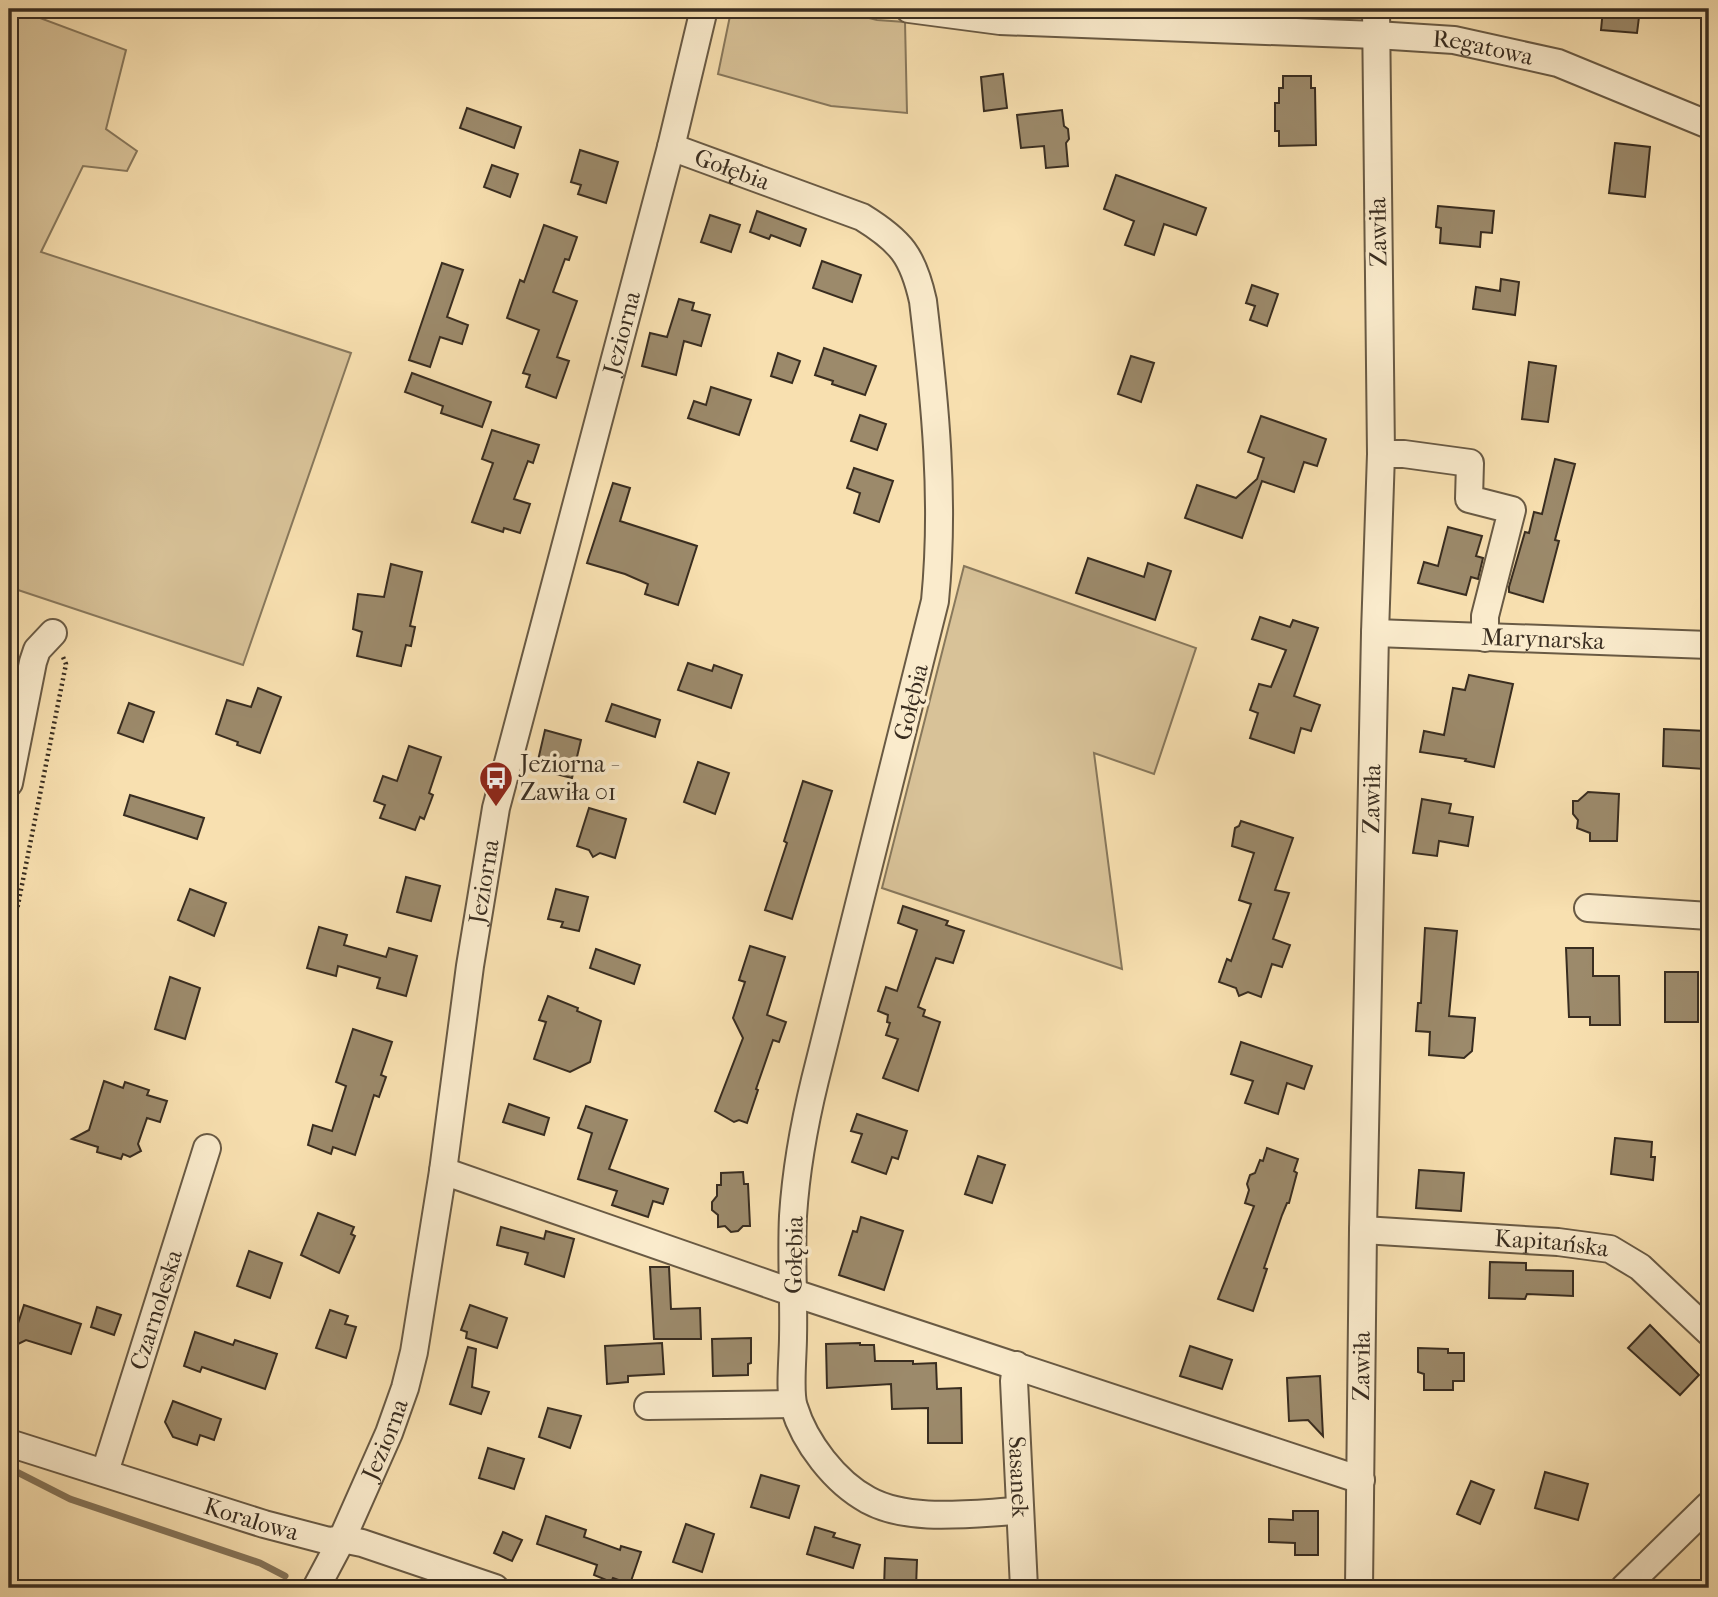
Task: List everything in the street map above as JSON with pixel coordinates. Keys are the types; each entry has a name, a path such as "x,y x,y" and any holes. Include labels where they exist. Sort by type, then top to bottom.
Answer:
{"street":[{"name":"Jeziorna","path":"316,1588 342,1539 389,1433 405,1388 421,1316 470,966 502,785 671,147 704,9"},
{"name":"Regatowa","path":"909,9 1000,21 1376,22 1558,63 1709,125"},
{"name":"Zawiła","path":"1359,1588 1363,1230 1381,454 1376,22"},
{"name":"Gołębia","path":"671,147 862,217 887,232 902,248 918,279 936,406 940,509 935,601 807,1113 799,1157 793,1218 792,1404 807,1437 822,1458 837,1476 867,1500 908,1513 1020,1511"},
{"path":"1381,454 1470,463 1469,499 1512,510 1485,616 1485,638"},
{"name":"Marynarska","path":"1375,633 1709,645"},
{"path":"9,783 33,662 37,650 53,634"},
{"path":"1588,908 1709,916"},
{"name":"Czarnoleska","path":"105,1472 207,1148"},
{"path":"443,1171 794,1293 1361,1480"},
{"name":"Kapitańska","path":"1363,1230 1558,1242 1610,1249 1640,1267 1709,1332"},
{"name":"Sasanek","path":"1016,1365 1014,1381 1024,1588"},
{"path":"648,1406 792,1404"},
{"name":"Koralowa","path":"9,1443 264,1524 329,1541 342,1539 362,1543 495,1588"},
{"path":"1624,1588 1709,1505"}],"path":[{"path":"9,950 66,664 53,634"}],"shaded area":[{"path":"9,9 16,9 126,50 106,129 137,151 127,171 83,166 41,252 351,353 243,665 9,587"},
{"path":"833,9 877,20 905,22 907,113 831,106 718,74 731,11"},
{"path":"964,566 1196,648 1154,774 1094,753 1122,969 882,888"}],"building":[{"path":"1603,9 1640,9 1637,33 1601,30"},
{"path":"1003,74 1007,108 984,111 981,77"},
{"path":"1283,76 1311,76 1311,88 1315,88 1316,145 1279,146 1279,131 1275,131 1275,103 1279,103 1279,88 1283,88"},
{"path":"467,108 521,127 514,148 460,128"},
{"path":"1062,110 1064,126 1068,129 1068,166 1046,168 1044,146 1021,148 1017,115"},
{"path":"1615,143 1650,147 1645,197 1609,193"},
{"path":"580,150 618,162 606,203 578,194 581,185 571,182"},
{"path":"492,165 518,174 510,197 484,187"},
{"path":"1116,175 1206,208 1196,235 1164,224 1154,255 1125,245 1134,221 1104,209"},
{"path":"1438,206 1494,211 1492,233 1481,232 1480,247 1440,243 1441,228 1436,227"},
{"path":"757,211 806,229 800,246 771,235 769,239 750,232"},
{"path":"710,215 740,225 731,252 701,242"},
{"path":"544,225 577,237 569,260 565,259 553,292 577,301 557,357 569,361 556,398 526,387 530,375 523,373 539,330 507,318 520,280 524,282"},
{"path":"822,261 861,275 852,302 813,288"},
{"path":"442,263 463,270 447,317 468,325 462,344 440,337 430,367 409,360"},
{"path":"1501,279 1519,282 1515,315 1473,309 1476,287 1500,291"},
{"path":"1252,285 1278,294 1267,326 1250,320 1255,306 1246,303"},
{"path":"679,299 694,303 692,310 710,315 701,346 684,341 676,375 642,366 650,333 667,337"},
{"path":"824,348 876,366 865,395 815,375"},
{"path":"778,353 800,361 792,383 771,376"},
{"path":"1131,356 1154,363 1141,402 1118,394"},
{"path":"1529,362 1556,366 1548,422 1522,419"},
{"path":"412,373 491,402 482,427 441,413 443,406 405,392"},
{"path":"711,387 751,400 739,435 688,418 694,401 706,405"},
{"path":"860,415 886,424 877,450 851,441"},
{"path":"1261,416 1326,439 1317,466 1304,462 1294,492 1262,481 1242,538 1185,518 1197,485 1236,498 1257,479 1264,458 1248,452"},
{"path":"492,430 539,445 533,463 528,461 514,499 530,504 520,533 504,528 503,532 472,522 493,463 482,459"},
{"path":"1555,459 1575,464 1555,540 1559,541 1543,602 1509,592 1509,587 1525,532 1529,533 1534,512 1542,514"},
{"path":"854,468 893,481 879,522 854,513 860,493 847,488"},
{"path":"613,483 630,488 620,521 697,546 678,605 645,594 648,584 587,563"},
{"path":"1448,527 1482,536 1476,556 1483,558 1478,579 1471,577 1466,595 1418,583 1424,562 1438,566"},
{"path":"1088,558 1144,577 1148,563 1171,571 1155,620 1076,593"},
{"path":"391,564 422,572 410,626 415,627 411,646 406,645 401,666 357,656 362,632 353,629 358,594 384,597"},
{"path":"1260,617 1290,627 1293,620 1318,628 1294,696 1320,705 1311,731 1301,728 1294,753 1250,738 1258,713 1250,710 1259,684 1271,687 1286,650 1252,639"},
{"path":"688,663 712,671 714,665 742,675 731,708 678,690"},
{"path":"1469,675 1513,684 1494,767 1465,761 1466,759 1420,752 1424,731 1444,735 1453,688 1465,690"},
{"path":"258,688 281,697 260,753 216,734 227,700 251,707"},
{"path":"129,703 154,712 143,742 118,733"},
{"path":"612,704 660,720 655,737 606,721"},
{"path":"1664,729 1706,731 1706,735 1709,735 1709,766 1705,765 1704,769 1663,766"},
{"path":"545,730 581,740 572,778 536,769"},
{"path":"409,746 441,757 429,793 433,795 424,819 420,817 415,830 380,818 385,805 374,801 383,776 397,781"},
{"path":"698,762 729,773 715,814 684,802"},
{"path":"803,781 832,791 792,919 765,910 787,843 784,841"},
{"path":"1588,792 1619,794 1617,841 1590,841 1590,833 1577,828 1578,820 1573,814 1573,801 1578,801"},
{"path":"130,795 204,818 197,839 124,815"},
{"path":"1422,799 1451,804 1449,813 1473,817 1468,846 1439,841 1437,856 1413,853"},
{"path":"589,808 626,819 615,858 600,853 593,857 589,850 577,846"},
{"path":"1241,821 1293,838 1275,890 1289,893 1273,939 1290,945 1282,967 1272,964 1261,997 1248,992 1239,996 1236,988 1219,982 1227,959 1231,961 1251,904 1239,900 1254,853 1232,846 1235,828"},
{"path":"406,877 440,886 431,921 397,912"},
{"path":"190,889 226,903 214,936 178,920"},
{"path":"556,889 588,897 579,931 561,927 563,922 548,919"},
{"path":"903,906 948,921 946,925 964,931 953,963 936,958 918,1007 925,1010 923,1016 940,1022 918,1091 883,1078 898,1039 886,1035 890,1023 887,1022 888,1015 878,1011 886,987 897,991 917,930 898,923"},
{"path":"319,927 347,935 344,945 386,957 389,948 417,956 406,996 377,988 380,978 338,966 336,976 307,968"},
{"path":"1425,928 1457,931 1449,1016 1475,1018 1472,1051 1464,1058 1429,1055 1430,1032 1416,1031 1418,1003 1421,1003"},
{"path":"750,946 785,957 767,1015 786,1022 779,1042 773,1040 747,1123 739,1120 734,1122 715,1111 743,1038 733,1018 745,982 739,980"},
{"path":"1566,948 1593,948 1593,976 1619,976 1620,1025 1590,1025 1590,1017 1569,1017"},
{"path":"596,949 640,965 634,984 590,968"},
{"path":"1665,972 1698,972 1698,1022 1665,1022"},
{"path":"170,977 200,988 185,1039 155,1029"},
{"path":"548,996 601,1021 590,1062 570,1072 534,1059 546,1022 539,1020"},
{"path":"353,1029 392,1042 381,1075 386,1077 379,1097 374,1095 355,1155 333,1147 331,1154 308,1145 313,1125 332,1131 346,1086 336,1082"},
{"path":"1241,1042 1312,1066 1304,1089 1287,1083 1278,1114 1245,1103 1253,1081 1231,1074"},
{"path":"104,1081 123,1088 125,1082 149,1090 147,1095 167,1101 160,1122 147,1118 138,1144 141,1151 130,1157 123,1154 121,1159 97,1152 98,1147 72,1139 89,1130"},
{"path":"509,1104 549,1118 544,1135 503,1122"},
{"path":"586,1106 627,1120 609,1169 668,1189 663,1204 653,1201 648,1217 612,1205 617,1191 578,1179 592,1133 578,1128"},
{"path":"857,1114 907,1131 898,1159 892,1157 886,1174 852,1162 862,1134 851,1131"},
{"path":"1615,1138 1652,1142 1651,1157 1655,1157 1653,1180 1611,1174"},
{"path":"1267,1148 1298,1159 1294,1171 1297,1173 1289,1203 1282,1215 1264,1268 1267,1269 1253,1311 1218,1299 1254,1206 1245,1203 1249,1190 1247,1184 1260,1160 1263,1161"},
{"path":"978,1156 1005,1165 992,1203 965,1194"},
{"path":"1419,1170 1464,1173 1461,1211 1416,1208"},
{"path":"743,1172 744,1184 748,1184 750,1226 743,1226 738,1231 731,1232 725,1226 718,1227 718,1215 712,1210 712,1202 717,1196 717,1185 721,1185 721,1173"},
{"path":"318,1213 354,1227 351,1234 355,1236 339,1273 301,1255"},
{"path":"861,1217 903,1231 884,1290 839,1275 853,1231 857,1232"},
{"path":"501,1227 544,1239 546,1231 574,1239 564,1277 525,1264 528,1253 497,1245"},
{"path":"249,1251 282,1263 270,1298 237,1286"},
{"path":"1490,1262 1526,1263 1526,1270 1573,1271 1573,1296 1527,1294 1525,1299 1489,1298"},
{"path":"650,1267 669,1267 671,1309 700,1308 701,1339 654,1339"},
{"path":"24,1305 81,1324 71,1354 26,1340 10,1348"},
{"path":"470,1305 507,1318 497,1348 466,1338 467,1332 461,1330"},
{"path":"97,1307 121,1315 114,1335 91,1327"},
{"path":"330,1310 348,1316 345,1324 356,1327 346,1358 316,1348"},
{"path":"1650,1325 1699,1375 1680,1395 1628,1348"},
{"path":"195,1332 233,1345 235,1340 277,1354 265,1389 202,1367 200,1372 184,1366"},
{"path":"751,1338 748,1375 713,1376 712,1339"},
{"path":"662,1343 664,1374 628,1376 628,1382 607,1384 605,1346"},
{"path":"826,1344 874,1345 875,1361 936,1363 937,1389 961,1388 962,1443 928,1443 928,1408 892,1409 891,1384 827,1388"},
{"path":"1190,1346 1232,1360 1222,1389 1180,1376"},
{"path":"468,1347 476,1349 472,1387 489,1392 481,1414 450,1404"},
{"path":"1418,1348 1448,1349 1448,1353 1464,1353 1464,1381 1453,1381 1453,1390 1424,1390 1424,1374 1418,1372"},
{"path":"1320,1376 1323,1436 1308,1420 1289,1421 1287,1378"},
{"path":"173,1401 221,1419 214,1440 200,1435 197,1445 173,1437 165,1422"},
{"path":"548,1408 581,1416 570,1448 539,1437"},
{"path":"488,1448 524,1459 514,1489 479,1478"},
{"path":"1545,1472 1588,1484 1578,1520 1535,1508"},
{"path":"761,1475 799,1486 789,1518 751,1507"},
{"path":"1471,1481 1494,1490 1480,1524 1457,1514"},
{"path":"1293,1511 1318,1511 1318,1555 1295,1555 1295,1543 1269,1542 1269,1519 1293,1520"},
{"path":"546,1516 586,1530 584,1537 620,1550 621,1546 641,1552 630,1584 613,1578 611,1582 594,1575 597,1565 537,1544"},
{"path":"686,1524 714,1534 702,1572 673,1562"},
{"path":"815,1527 835,1533 833,1537 860,1545 853,1568 807,1554"},
{"path":"503,1532 522,1540 512,1561 494,1553"},
{"path":"885,1558 917,1560 916,1588 884,1588"}],"waterway":[{"path":"9,1468 70,1499 260,1563 285,1576"}],"place":[{"name":"Jeziorna - Zawiła 01","path":"496,808"}]}
